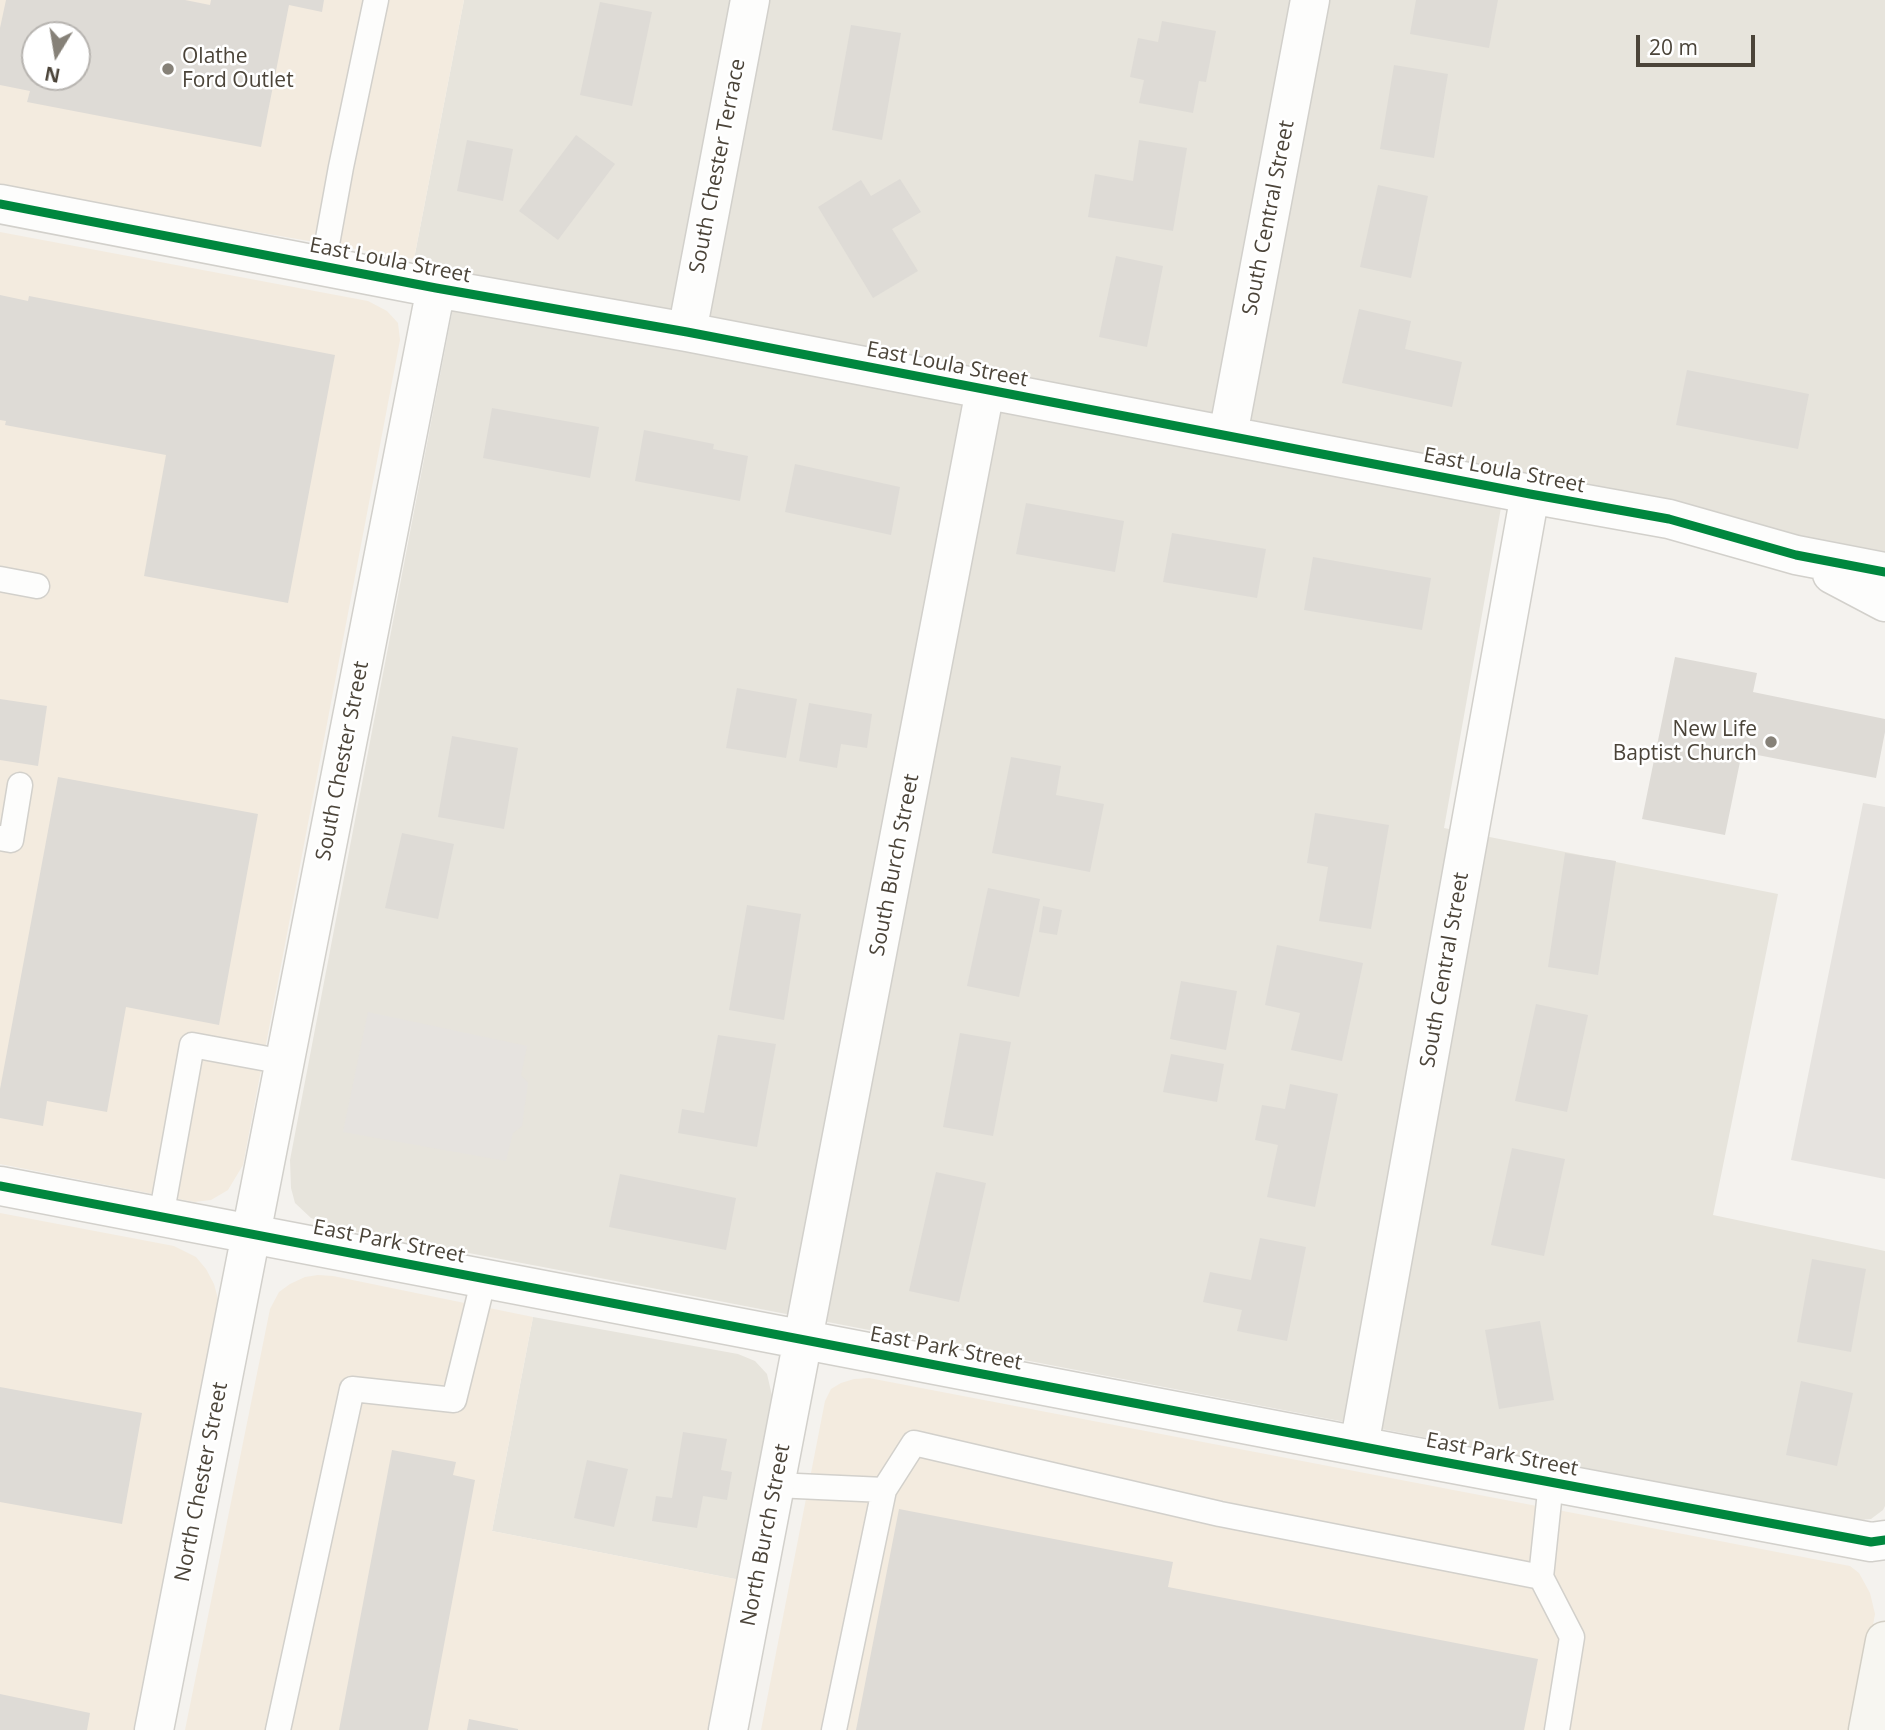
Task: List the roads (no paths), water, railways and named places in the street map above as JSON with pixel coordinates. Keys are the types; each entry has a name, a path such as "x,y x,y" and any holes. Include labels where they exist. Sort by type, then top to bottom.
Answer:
{"main road":[{"path":"1868,1730 1885,1641"}],"street":[{"name":"South Chester Terrace","path":"687,332 750,0"},
{"name":"South Central Street","path":"1228,435 1310,0"},
{"name":"East Loula Street","path":"0,204 1669,519 1796,555 1885,572"},
{"name":"South Chester Street","path":"250,1233 436,288"},
{"name":"South Burch Street","path":"804,1340 985,390"},
{"name":"South Central Street","path":"1359,1446 1530,494"},
{"name":"East Loula Street","path":"1796,555 1885,602"},
{"name":"East Park Street","path":"0,1186 1359,1446 1871,1542 1885,1540"},
{"name":"North Chester Street","path":"154,1730 250,1233"},
{"name":"North Burch Street","path":"728,1730 804,1340"}],"lane":[{"path":"323,266 376,0"},
{"path":"0,579 37,586"},
{"path":"0,838 10,840 20,785"},
{"path":"161,1217 192,1045 284,1062"},
{"path":"278,1730 352,1389 454,1400 484,1278"},
{"path":"834,1730 884,1490 914,1443 1220,1514 1541,1577"},
{"path":"1551,1482 1541,1577 1572,1637 1557,1730"},
{"path":"775,1485 884,1490"}],"place":[{"name":"Olathe Ford Outlet","path":"168,69"},
{"name":"New Life Baptist Church","path":"1771,742"}]}
